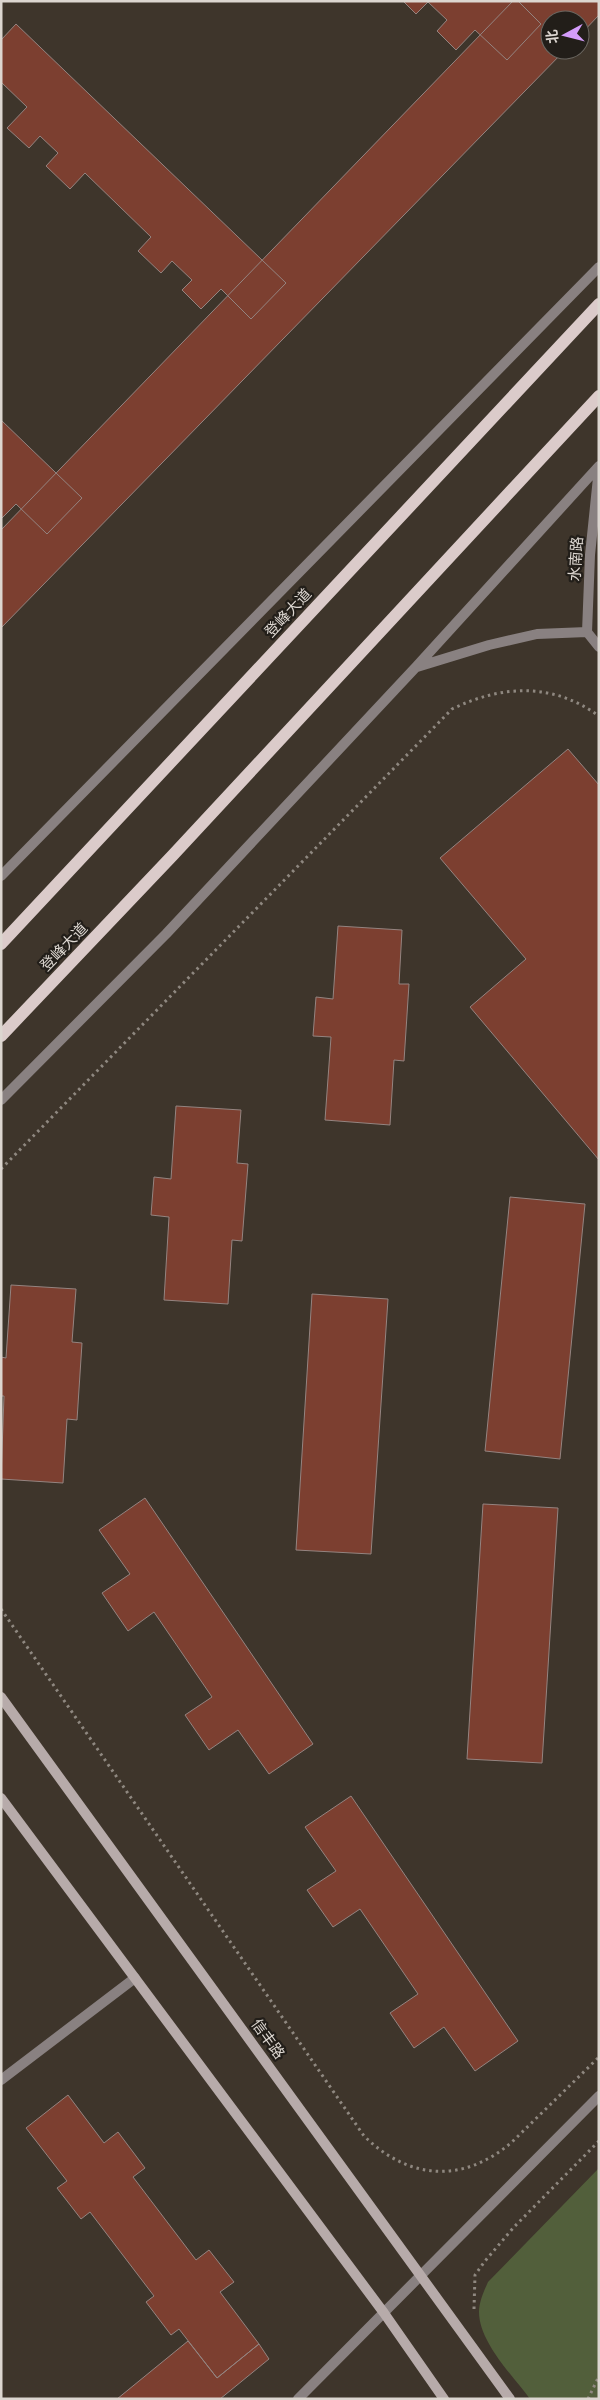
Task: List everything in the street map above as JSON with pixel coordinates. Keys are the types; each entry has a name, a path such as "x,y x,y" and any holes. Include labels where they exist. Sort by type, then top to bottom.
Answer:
{"main road":[{"name":"登峰大道","path":"1,944 599,304"},
{"name":"登峰大道","path":"1,1036 173,856 599,396"},
{"name":"信丰路","path":"1,1697 510,2399"},
{"path":"1,1798 384,2313 444,2399"}],"street":[{"path":"1,876 599,267"},
{"path":"1,1100 166,934 416,667 599,467"},
{"name":"水南路","path":"587,632 590,555 599,467"},
{"path":"416,667 537,634 587,632 599,647"},
{"path":"1,2080 135,1978"},
{"path":"298,2399 599,2096"}],"path":[{"path":"1,1168 452,709 493,693 515,690 537,691 575,702 599,716"},
{"path":"1,1609 364,2136 378,2149 410,2167 428,2171 447,2172 482,2163 498,2154 512,2142 599,2056"},
{"path":"475,2316 473,2301 475,2275 514,2227 599,2141"},
{"path":"588,2399 599,2376"}],"green space":[{"path":"599,2168 599,2399 530,2399 498,2358 485,2335 480,2323 481,2300 488,2282"}],"building":[{"path":"403,1 518,1 540,25 507,60 475,30 456,50 437,31 447,20 428,2 416,14"},
{"path":"513,1 599,1 599,15 590,24 590,10 540,10 540,60 555,60 1,628 1,530"},
{"path":"16,24 286,283 251,319 221,289 201,309 182,290 192,280 172,261 161,273 138,251 151,237 85,173 70,189 46,166 58,153 40,136 29,148 7,128 27,107 1,82 1,40"},
{"path":"1,420 82,498 47,534 16,504 1,519"},
{"path":"568,749 599,785 599,1160 470,1007 526,959 440,858"},
{"path":"338,926 402,930 399,984 409,984 404,1061 394,1060 390,1125 325,1120 331,1037 313,1036 316,997 333,999"},
{"path":"176,1106 241,1110 237,1163 248,1164 242,1241 232,1240 228,1304 164,1300 169,1217 151,1215 154,1177 171,1179"},
{"path":"510,1197 585,1204 560,1459 485,1451"},
{"path":"11,1285 76,1289 72,1342 82,1343 77,1420 67,1419 63,1483 1,1479 4,1396 1,1396 1,1357 6,1358"},
{"path":"312,1294 388,1299 371,1554 296,1550"},
{"path":"145,1498 313,1744 269,1774 238,1730 209,1750 185,1715 212,1697 154,1612 128,1631 102,1593 130,1574 99,1530"},
{"path":"483,1504 558,1508 542,1763 467,1759"},
{"path":"351,1796 518,2041 475,2071 444,2027 414,2048 390,2013 418,1994 360,1909 333,1927 307,1890 336,1871 305,1827"},
{"path":"68,2095 104,2143 118,2132 145,2168 133,2177 196,2260 209,2250 234,2282 220,2292 259,2344 217,2378 179,2329 171,2335 146,2302 154,2296 90,2212 81,2219 57,2188 67,2181 26,2128"},
{"path":"188,2341 217,2378 259,2344 269,2359 220,2399 117,2399"}]}
